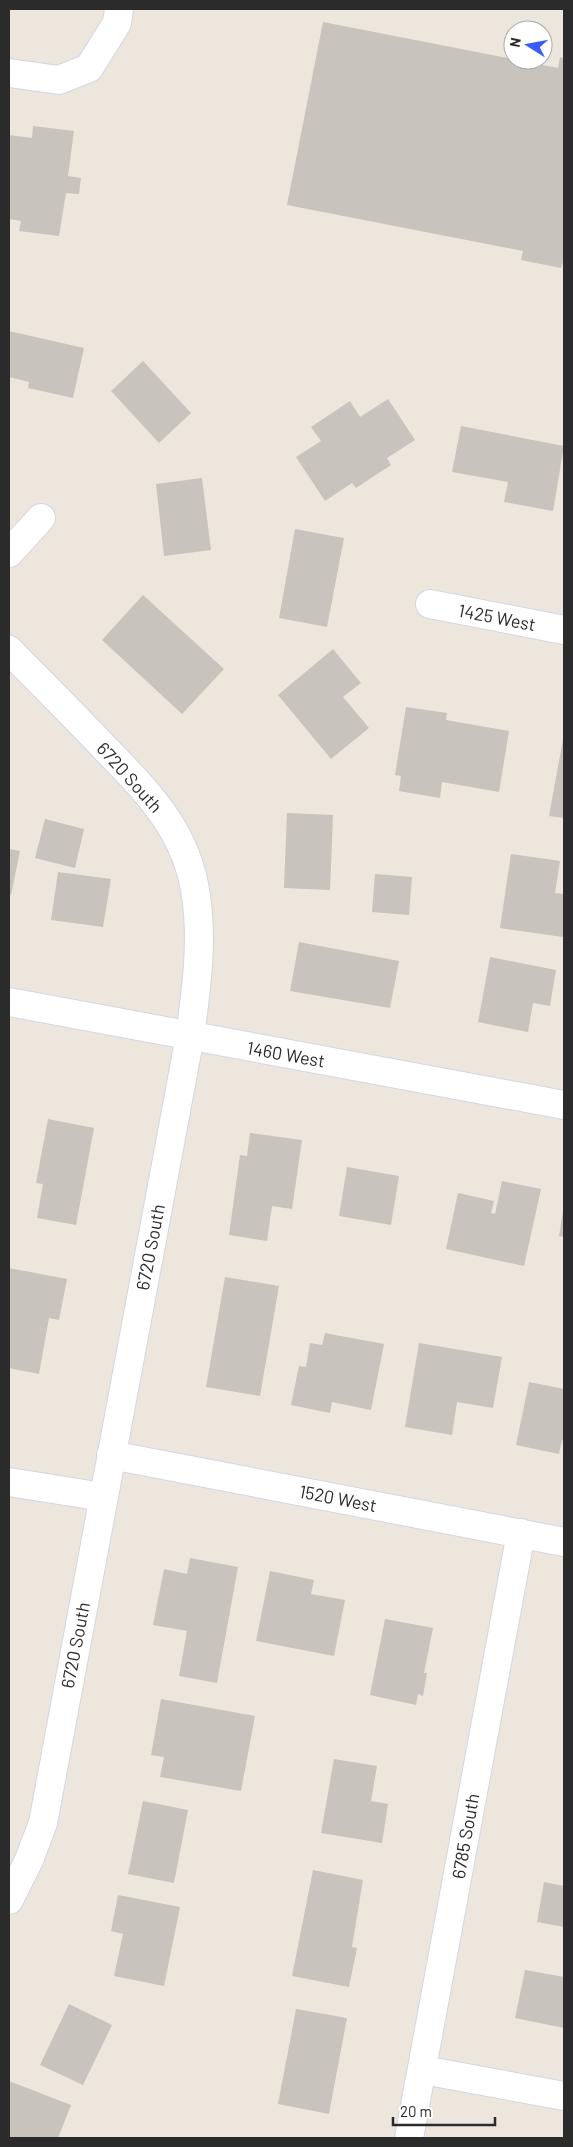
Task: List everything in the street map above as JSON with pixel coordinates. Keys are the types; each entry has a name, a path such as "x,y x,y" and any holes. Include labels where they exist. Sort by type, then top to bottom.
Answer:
{"street":[{"path":"9,73 59,80 89,68 117,23 119,9"},
{"path":"9,553 40,518"},
{"name":"1425 West","path":"430,604 564,630"},
{"name":"6720 South","path":"9,650 156,802 182,844 196,895 199,936 197,977 190,1036 43,1822 29,1860 9,1900"},
{"name":"1460 West","path":"9,1002 564,1105"},
{"name":"1520 West","path":"111,1455 564,1542"},
{"path":"9,1482 103,1497"},
{"name":"6785 South","path":"409,2138 520,1533"},
{"path":"423,2070 564,2096"}],"building":[{"path":"323,22 503,57 503,70 553,70 553,67 558,68 560,57 564,58 564,259 561,268 521,260 523,251 287,205"},
{"path":"33,126 74,131 68,176 81,178 79,194 66,193 59,236 19,231 21,221 9,219 9,135 32,138"},
{"path":"9,331 84,348 73,398 28,388 29,382 9,377"},
{"path":"143,361 191,413 159,443 111,391"},
{"path":"388,399 415,440 387,458 391,465 356,488 352,483 325,501 296,457 321,441 311,427 350,401 360,417"},
{"path":"461,426 564,446 553,511 504,502 508,482 452,472"},
{"path":"202,478 211,550 164,556 156,484"},
{"path":"295,529 344,538 327,627 279,618"},
{"path":"143,595 224,669 182,714 102,640"},
{"path":"333,649 361,683 343,697 369,728 331,759 278,695"},
{"path":"406,707 447,713 446,720 509,731 499,792 442,782 440,798 399,791 401,776 395,775"},
{"path":"564,739 564,818 549,816"},
{"path":"287,813 333,815 330,890 284,888"},
{"path":"45,819 84,829 75,868 35,858"},
{"path":"9,849 20,851 11,895 9,895"},
{"path":"511,854 560,861 555,893 564,894 563,937 500,928"},
{"path":"58,872 111,879 103,927 51,920"},
{"path":"375,874 412,877 409,915 372,912"},
{"path":"299,942 399,961 390,1008 290,991"},
{"path":"490,957 556,970 550,1006 533,1003 528,1032 478,1022"},
{"path":"48,1119 94,1128 76,1225 37,1218 43,1184 36,1183"},
{"path":"250,1133 302,1140 292,1209 272,1206 267,1241 229,1235 240,1155 247,1156"},
{"path":"347,1167 399,1176 391,1225 339,1216"},
{"path":"502,1181 541,1189 524,1266 446,1249 458,1193 494,1201 491,1213 495,1214"},
{"path":"564,1211 564,1237 559,1236"},
{"path":"9,1268 67,1279 59,1320 49,1318 39,1374 9,1368"},
{"path":"225,1277 279,1286 260,1396 206,1387"},
{"path":"325,1333 384,1344 371,1410 332,1402 330,1413 291,1405 299,1366 306,1367 310,1343 322,1345"},
{"path":"419,1343 502,1357 493,1408 457,1402 452,1435 405,1427"},
{"path":"529,1382 564,1389 564,1440 562,1440 559,1454 516,1445"},
{"path":"190,1558 238,1567 217,1683 179,1676 187,1631 153,1625 164,1569 187,1574"},
{"path":"270,1571 314,1580 311,1594 345,1600 334,1656 256,1641"},
{"path":"385,1619 433,1628 424,1673 427,1673 423,1696 418,1694 416,1705 370,1695"},
{"path":"161,1699 255,1716 241,1791 160,1777 164,1757 151,1755"},
{"path":"334,1759 377,1766 371,1801 388,1804 382,1843 321,1833"},
{"path":"143,1801 188,1810 174,1883 128,1874"},
{"path":"313,1870 363,1880 352,1947 357,1948 349,1987 292,1976"},
{"path":"544,1882 564,1886 564,1927 537,1922"},
{"path":"118,1895 180,1907 164,1986 114,1976 123,1934 111,1931"},
{"path":"525,1970 564,1977 564,2028 515,2018"},
{"path":"69,2004 112,2025 83,2085 40,2065"},
{"path":"296,2009 347,2018 329,2114 278,2104"},
{"path":"9,2081 71,2105 58,2138 9,2138"}]}
